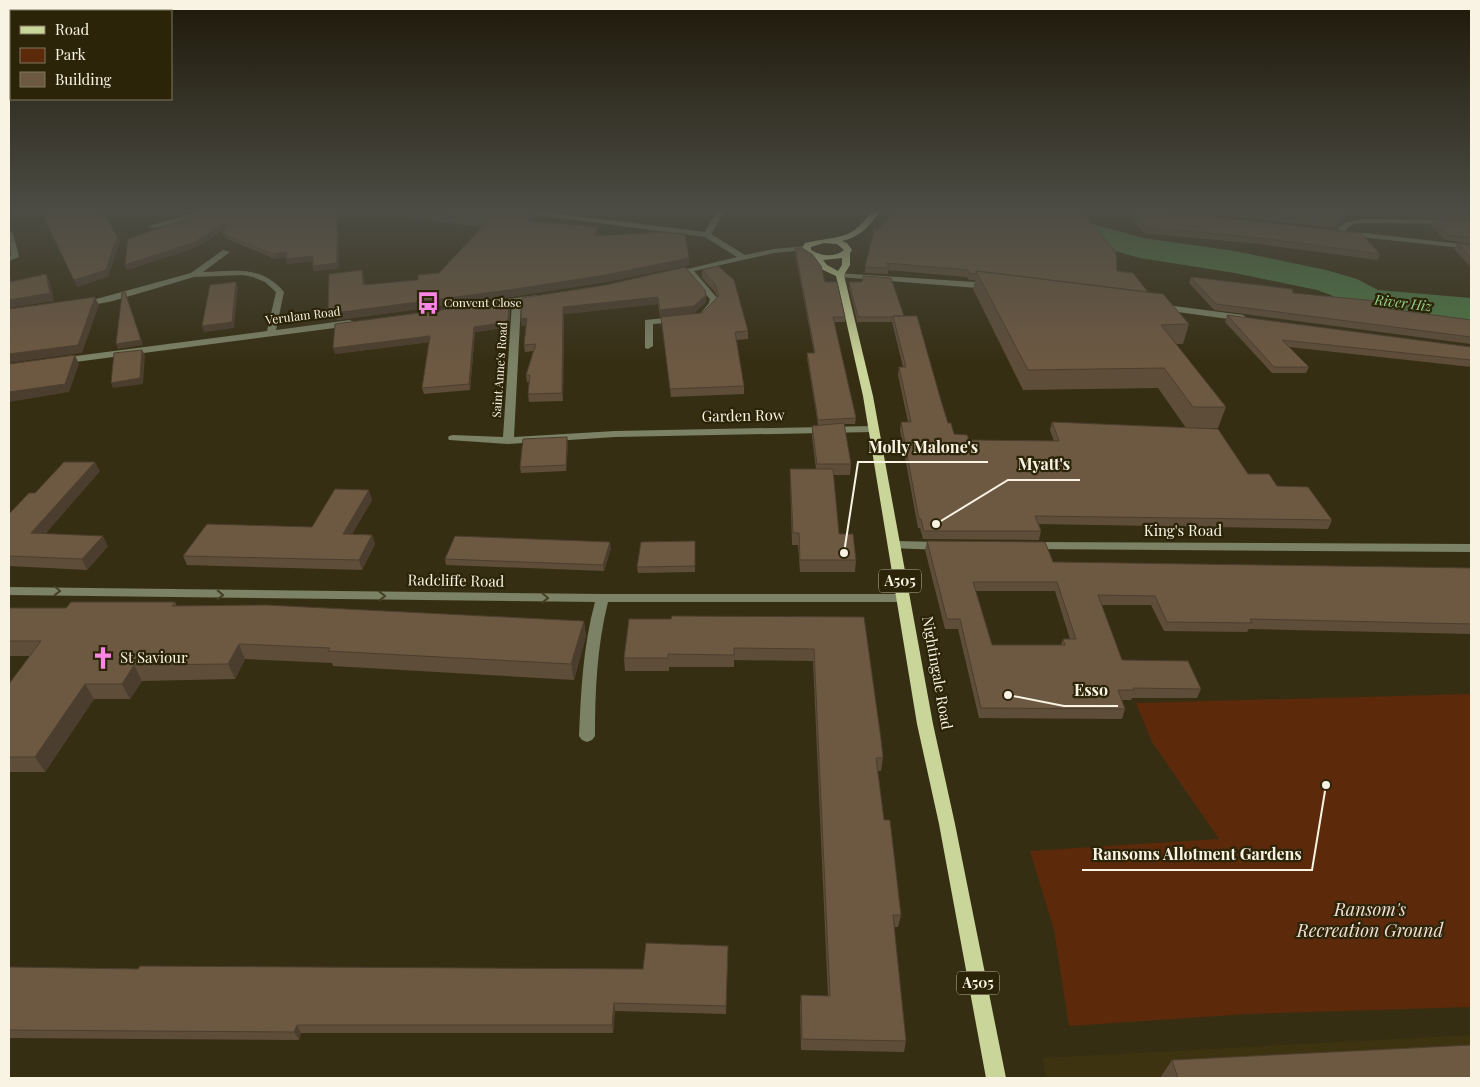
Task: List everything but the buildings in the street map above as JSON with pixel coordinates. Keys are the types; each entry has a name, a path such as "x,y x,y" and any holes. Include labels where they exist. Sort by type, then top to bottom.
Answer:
{"main road":[{"path":"819,261 824,267 840,275"},
{"name":"Nightingale Road","path":"846,261 840,275 868,396 925,724 947,824 996,1078"}],"street":[{"path":"194,275 214,261"},
{"path":"660,276 731,261"},
{"path":"688,270 714,299 710,309 698,317"},
{"path":"70,305 110,299 194,275 242,273 268,280 280,292 271,333"},
{"path":"840,275 1001,288"},
{"path":"488,305 544,297"},
{"name":"Saint Anne's Road","path":"508,440 517,301"},
{"path":"1145,305 1251,319"},
{"path":"648,346 648,322 682,320"},
{"name":"Verulam Road","path":"48,363 355,322"},
{"name":"Garden Row","path":"453,438 508,440 614,432 873,429"},
{"path":"614,432 614,446"},
{"path":"894,545 954,546"},
{"name":"King's Road","path":"1020,546 1471,548"},
{"name":"Radcliffe Road","path":"9,591 603,598 903,598"},
{"path":"587,736 590,669 595,624 603,598"}],"shaded area":[{"path":"1471,1035 1471,1078 1046,1078 1043,1058"}],"green space":[{"name":"Ransom's Recreation Ground","path":"1471,694 1471,1007 1248,1014 1069,1026 1054,930 1030,851 1219,839 1152,742 1136,703"}],"waterway":[{"name":"River Hiz","path":"1226,261 1326,281 1344,287 1361,297 1375,301 1422,307 1454,307 1471,310"}],"place":[{"name":"Convent Close","path":"428,303"},
{"name":"Myatt's","path":"936,524"},
{"name":"Molly Malone's","path":"844,553"},
{"name":"St Saviour","path":"103,658"},
{"name":"Esso","path":"1008,695"},
{"name":"Ransoms Allotment Gardens","path":"1326,785"}]}
